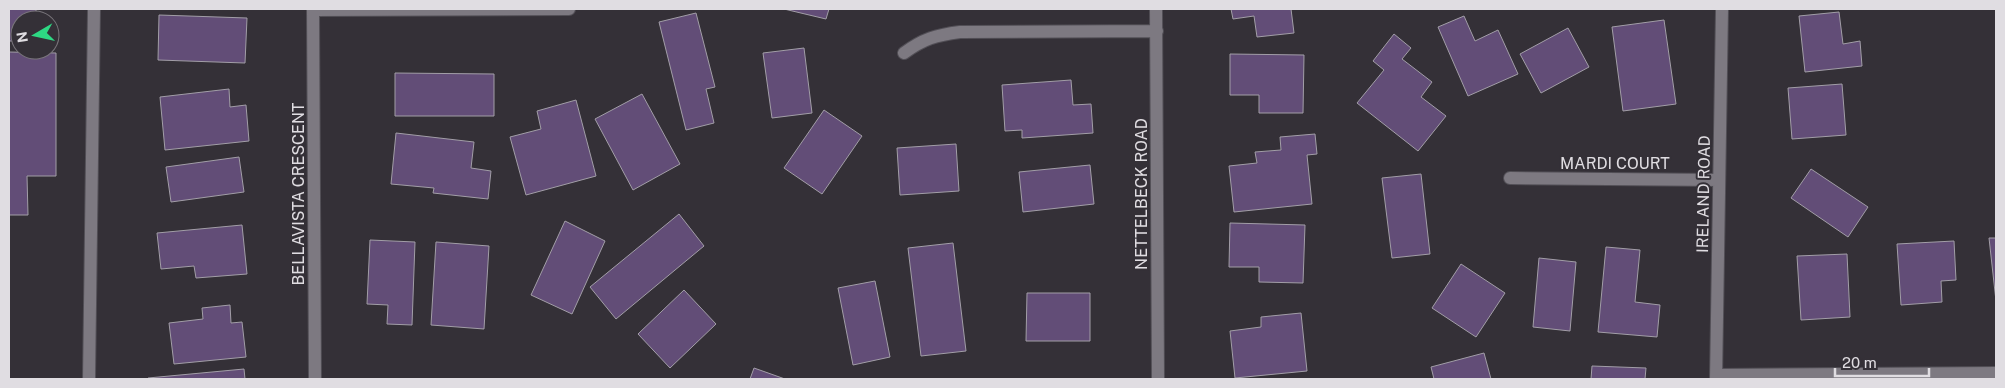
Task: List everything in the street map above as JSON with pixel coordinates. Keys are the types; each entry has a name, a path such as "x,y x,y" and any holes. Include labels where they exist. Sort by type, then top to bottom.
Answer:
{"street":[{"path":"89,379 94,9"},
{"path":"312,9 569,10"},
{"name":"BELLAVISTA CRESCENT","path":"312,9 315,379"},
{"name":"NETTELBECK ROAD","path":"1156,9 1158,379"},
{"name":"IRELAND ROAD","path":"1716,377 1722,9"},
{"path":"904,53 919,42 938,35 960,32 1156,31"},
{"name":"MARDI COURT","path":"1510,178 1719,180"},
{"path":"1716,377 1996,373"}],"building":[{"path":"9,9 36,9 10,10 9,41"},
{"path":"784,9 829,9 826,19"},
{"path":"1231,9 1291,9 1294,33 1257,37 1254,16 1233,19"},
{"path":"1839,12 1843,44 1860,41 1862,66 1805,72 1799,16"},
{"path":"696,13 715,87 706,89 714,123 686,130 659,22"},
{"path":"159,15 247,18 245,63 158,60"},
{"path":"1464,16 1475,41 1498,30 1518,74 1468,96 1438,27"},
{"path":"1664,20 1676,104 1623,111 1612,27"},
{"path":"1568,28 1589,67 1541,93 1520,54"},
{"path":"1394,34 1411,48 1402,59 1432,82 1421,97 1446,116 1418,151 1357,103 1384,70 1373,61"},
{"path":"804,48 812,113 772,118 763,53"},
{"path":"9,52 10,60 56,60 56,176 27,176 28,215 9,215"},
{"path":"1230,54 1304,55 1303,113 1259,113 1259,95 1230,95"},
{"path":"395,73 494,74 494,116 395,116"},
{"path":"1071,80 1073,105 1091,104 1093,133 1022,138 1022,130 1005,131 1002,85"},
{"path":"1842,84 1846,135 1792,139 1788,88"},
{"path":"229,89 230,107 246,105 249,141 165,150 160,97"},
{"path":"642,94 680,164 633,190 595,119"},
{"path":"576,100 596,176 526,195 510,137 541,129 537,111"},
{"path":"824,110 862,136 822,194 784,168"},
{"path":"396,133 474,142 471,168 491,171 488,199 433,193 434,188 391,184"},
{"path":"1315,134 1317,154 1307,155 1312,204 1234,212 1229,166 1257,163 1255,152 1281,150 1280,137"},
{"path":"956,144 959,191 900,195 897,148"},
{"path":"239,157 244,192 171,202 166,167"},
{"path":"1090,165 1094,204 1023,212 1019,172"},
{"path":"1811,169 1868,207 1848,237 1791,198"},
{"path":"1421,174 1430,254 1392,258 1382,178"},
{"path":"679,214 704,246 616,319 590,287"},
{"path":"565,221 605,241 572,314 531,295"},
{"path":"1230,223 1305,225 1303,283 1259,282 1259,267 1229,267"},
{"path":"242,225 247,274 196,278 194,266 161,269 157,233"},
{"path":"1989,238 1996,238 1996,301"},
{"path":"370,240 415,242 412,325 387,324 388,305 367,304"},
{"path":"1954,241 1956,280 1941,281 1942,302 1901,305 1897,244"},
{"path":"436,242 489,246 484,329 431,325"},
{"path":"953,243 966,351 921,356 908,248"},
{"path":"1606,247 1640,250 1635,302 1660,305 1657,337 1598,332"},
{"path":"1847,254 1850,317 1801,320 1797,256"},
{"path":"1539,258 1576,262 1570,331 1533,327"},
{"path":"1461,264 1505,293 1476,337 1432,308"},
{"path":"875,281 890,357 853,365 838,288"},
{"path":"684,290 716,324 670,368 638,334"},
{"path":"1027,293 1090,293 1090,341 1026,341"},
{"path":"230,305 231,323 242,322 246,357 174,364 169,323 203,319 202,308"},
{"path":"1301,313 1307,371 1235,378 1230,331 1261,327 1261,317"},
{"path":"1484,353 1491,379 1434,379 1431,367"},
{"path":"1592,366 1646,368 1645,379 1591,379"},
{"path":"754,368 785,379 750,379"},
{"path":"244,369 245,379 148,379 148,378"}]}
